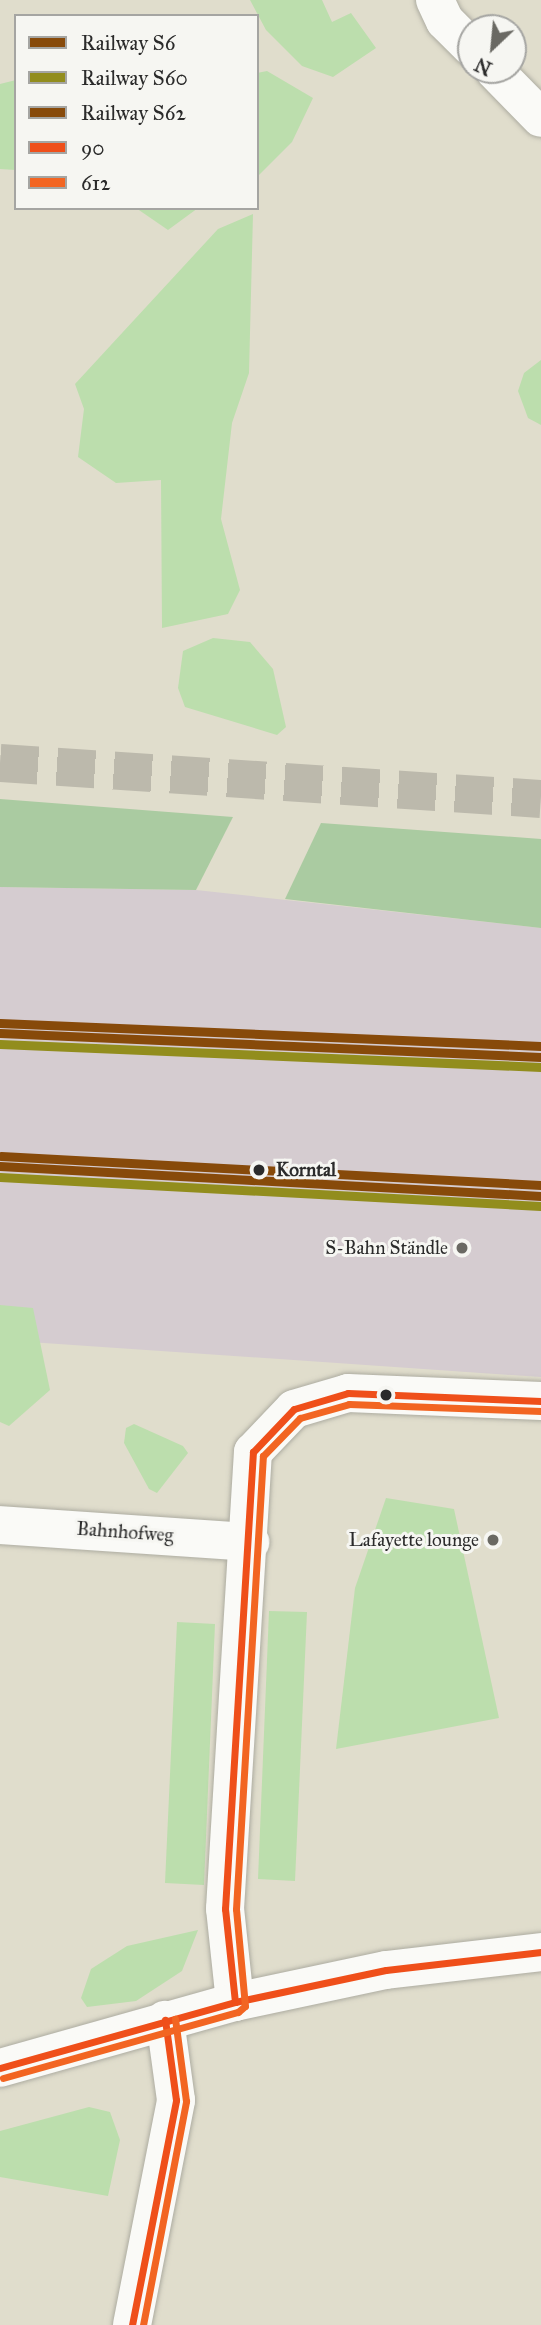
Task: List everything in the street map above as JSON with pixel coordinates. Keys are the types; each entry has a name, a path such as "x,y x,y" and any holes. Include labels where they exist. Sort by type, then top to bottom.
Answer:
{"street":[{"path":"435,0 445,21 457,33"},
{"path":"508,84 541,118"},
{"path":"235,2002 225,1909 250,1542 253,1452 294,1409 348,1393 541,1401"},
{"name":"Bahnhofweg","path":"0,1525 250,1542"},
{"path":"0,2068 235,2002 386,1970 541,1952"},
{"path":"132,2325 176,2099 165,2020"}],"shaded area":[{"path":"0,887 196,890 541,928 541,1377 0,1340"}],"green space":[{"path":"250,0 322,0 332,22 351,13 376,48 333,77 302,66 266,30"},
{"path":"267,71 313,98 292,142 259,175 259,73"},
{"path":"14,80 14,170 0,169 0,84"},
{"path":"139,210 195,210 168,230"},
{"path":"253,214 249,373 232,423 221,519 240,590 228,614 162,628 161,480 116,483 78,457 84,409 75,384 218,229"},
{"path":"541,360 541,425 528,418 518,391 524,373"},
{"path":"213,638 250,642 273,669 286,727 277,735 185,707 178,688 183,651"},
{"path":"0,799 233,817 196,890 0,887"},
{"path":"321,823 541,839 541,928 285,899"},
{"path":"0,1305 33,1308 50,1390 9,1426 0,1422"},
{"path":"134,1424 183,1446 188,1453 157,1493 149,1489 124,1443 126,1428"},
{"path":"386,1498 454,1509 499,1718 336,1749 355,1588"},
{"path":"269,1611 307,1612 295,1881 258,1879"},
{"path":"177,1622 215,1624 204,1885 165,1883"},
{"path":"198,1930 182,1971 136,2001 87,2007 81,1998 91,1969 127,1946"},
{"path":"89,2107 110,2112 120,2140 108,2196 0,2177 0,2131"}],"tunnel":[{"path":"0,763 541,799"}],"rail line":[{"name":"S62","path":"0,1023 541,1046"},
{"name":"S6","path":"0,1033 541,1057"},
{"name":"S60","path":"0,1044 541,1067"},
{"name":"S62","path":"1,1156 541,1185"},
{"name":"S6","path":"0,1166 541,1196"},
{"name":"S60","path":"0,1177 540,1206"}],"transit line":[{"name":"90","path":"235,2002 225,1909 253,1452 294,1409 348,1393 541,1401"},
{"name":"612","path":"3,2078 238,2012 245,2006 236,1909 263,1456 300,1418 349,1404 541,1411"},
{"name":"90","path":"0,2068 235,2002 386,1970 541,1952"},
{"name":"612","path":"143,2325 186,2101 175,2019"},
{"name":"90","path":"132,2325 176,2100 165,2020"}],"place":[{"name":"Korntal","path":"259,1170"},
{"name":"S-Bahn Ständle","path":"462,1248"},
{"name":"Lafayette lounge","path":"493,1540"}]}
